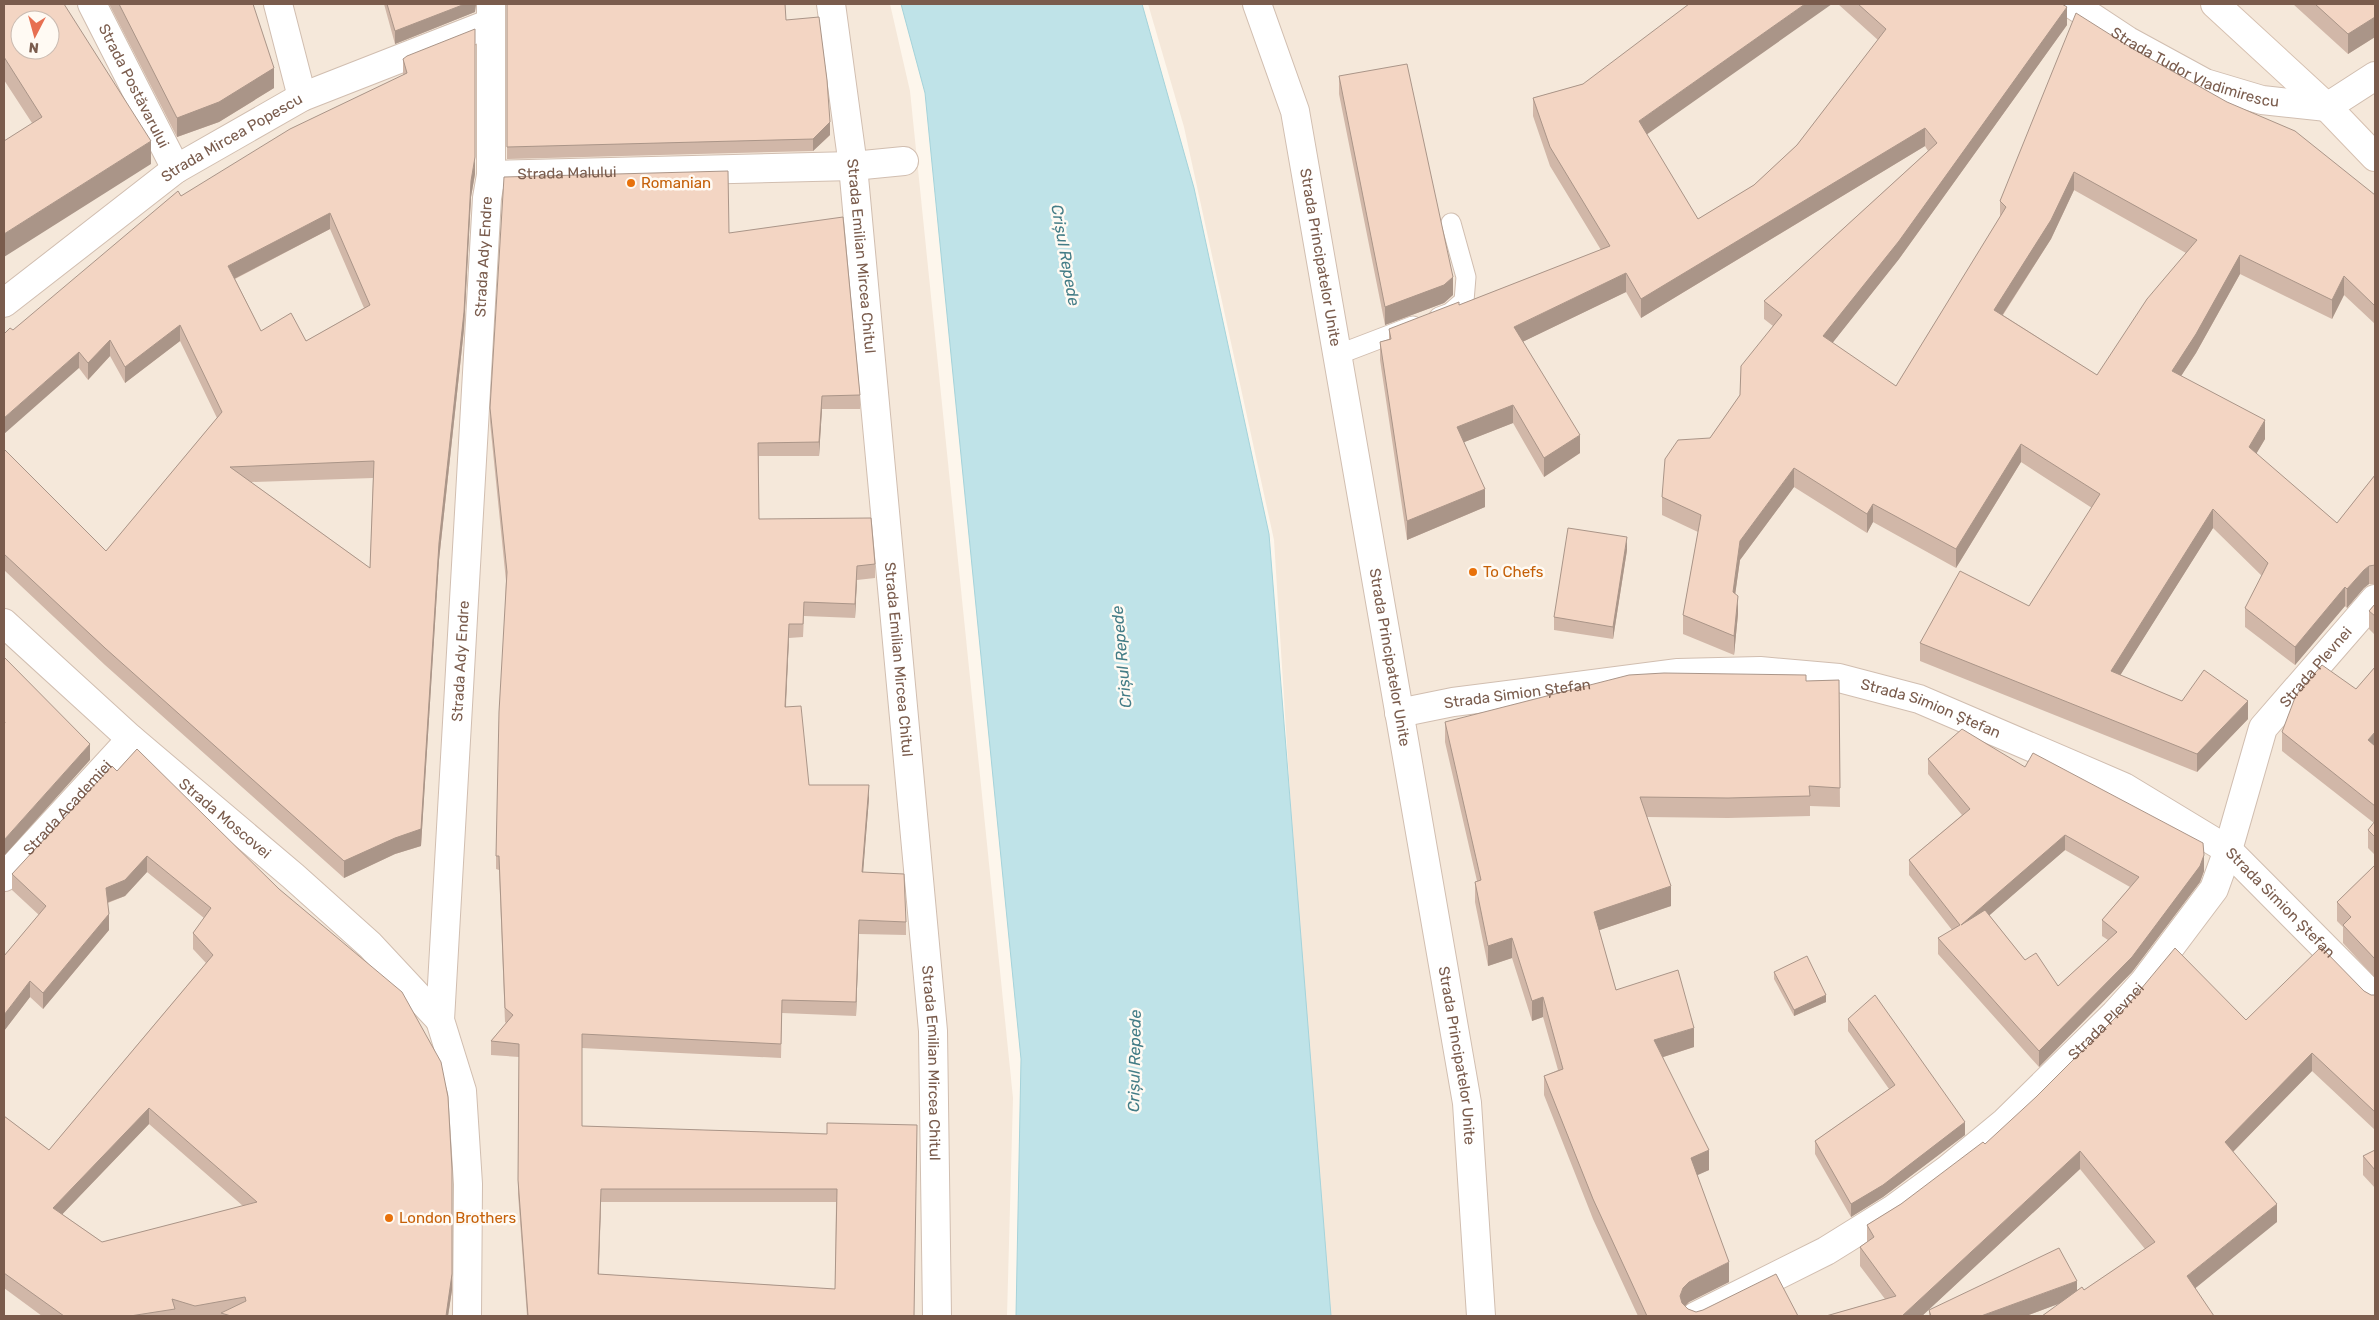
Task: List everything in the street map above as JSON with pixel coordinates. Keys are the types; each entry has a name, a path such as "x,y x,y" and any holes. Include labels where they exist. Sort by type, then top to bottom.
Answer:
{"street":[{"name":"Strada Postăvarului","path":"92,4 176,169"},
{"path":"278,4 302,97"},
{"name":"Strada Emilian Mircea Chitul","path":"831,4 853,166 933,1031 937,1316"},
{"name":"Strada Principatelor Unite","path":"1257,4 1294,111 1467,1103 1481,1316"},
{"name":"Strada Tudor Vladimirescu","path":"2072,4 2128,41 2205,84 2262,100 2327,107"},
{"name":"Strada Tudor Vladimirescu","path":"2215,4 2327,107 2375,157"},
{"name":"Strada Mircea Popescu","path":"4,303 176,169 302,97 491,13"},
{"name":"Strada Ady Endre","path":"467,1316 468,1184 462,1091 440,1020 486,208 491,174 491,13"},
{"path":"2327,107 2375,76"},
{"name":"Strada Malului","path":"491,174 853,166 904,161"},
{"name":"Strada Plevnei","path":"1696,1316 1826,1251 1892,1210 1948,1169 2005,1122 2083,1047 2144,982 2214,889 2228,850 2263,728 2375,599"},
{"name":"Strada Moscovei","path":"4,623 131,739 294,876 349,926 440,1020"},
{"name":"Strada Simion Ștefan","path":"1399,713 1453,702 1678,672 1760,671 1839,678 1919,698 2124,787 2228,850 2375,998"},
{"name":"Strada Academiei","path":"4,877 131,739"}],"lane":[{"path":"1337,355 1450,314 1464,301 1466,277 1451,223"}],"shaded area":[{"path":"4,4 890,4 910,91 1013,1098 1007,1316 4,1316"},
{"path":"1148,4 2375,4 2375,1316 1323,1316 1274,540 1184,127"}],"water":[{"name":"Crișul Repede","path":"901,4 1142,4 1194,188 1269,534 1331,1316 1016,1316 1021,1059 925,93"}],"building":[{"path":"4,4 64,4 151,141 4,234 4,141 42,117 4,57"},
{"path":"119,4 253,4 274,68 219,102 177,118"},
{"path":"387,4 465,4 395,31"},
{"path":"507,4 785,4 786,20 819,17 830,122 813,139 507,147"},
{"path":"1689,4 1805,4 1639,121 1698,219 1754,185 1797,145 1886,29 1858,4 2062,4 2067,7 1899,241 1823,336 1896,386 2006,207 2000,201 2076,13 2133,49 2227,102 2295,131 2375,195 2375,306 2344,276 2332,300 2240,255 2196,334 2172,371 2265,420 2249,447 2337,523 2375,475 2375,565 2369,566 2364,570 2347,589 2345,587 2295,647 2245,608 2268,563 2213,509 2111,671 2182,701 2204,670 2248,701 2197,754 1920,643 1960,571 2029,606 2100,494 2021,444 1956,549 1873,504 1867,514 1794,468 1740,541 1733,592 1738,596 1734,636 1683,615 1701,515 1662,497 1665,459 1678,440 1710,438 1740,395 1741,366 1782,315 1764,301 1937,143 1925,128 1641,299 1626,273 1514,327 1580,435 1544,458 1513,405 1457,427 1485,489 1407,521 1380,342 1391,339 1389,329 1459,302 1459,305 1610,246 1550,147 1533,98 1583,84","holes":["2074,172 2197,240 2147,299 2097,375 1994,310 2051,220"]},
{"path":"2315,4 2375,4 2375,17 2348,34"},
{"path":"475,29 475,157 471,181 464,312 439,543 421,829 395,838 344,861 105,648 4,554 4,449 106,551 222,412 180,325 125,367 110,340 88,363 79,352 4,418 4,334 10,328 13,330 178,191 181,196 290,129 407,73 403,59","holes":["330,213 370,305 306,341 291,313 261,331 228,266","374,461 370,568 230,467"]},
{"path":"1407,64 1453,277 1444,285 1385,307 1339,76"},
{"path":"728,171 729,233 843,217 860,395 822,396 819,442 758,443 759,519 871,518 875,564 857,566 855,604 804,602 803,624 789,624 785,707 801,706 809,785 869,785 862,872 904,874 906,922 859,920 856,1002 782,1000 781,1044 582,1034 582,1126 827,1134 827,1123 917,1125 914,1316 528,1316 518,1180 519,1044 491,1041 513,1015 505,1008 499,856 496,856 499,712 507,572 490,408 504,177","holes":["601,1189 837,1189 835,1289 598,1274"]},
{"path":"1568,528 1627,537 1613,627 1554,617"},
{"path":"2375,604 2375,616 2369,611"},
{"path":"4,657 90,744 4,840 5,722"},
{"path":"2322,665 2356,689 2375,667 2375,732 2368,740 2375,746 2375,806 2282,732 2296,695"},
{"path":"1664,673 1806,675 1806,681 1839,680 1840,788 1809,786 1810,796 1728,798 1640,797 1671,886 1594,912 1616,990 1678,970 1694,1028 1654,1040 1709,1150 1691,1158 1729,1262 1689,1282 1683,1288 1680,1296 1682,1303 1688,1309 1696,1312 1703,1310 1776,1274 1798,1316 1647,1316 1593,1199 1544,1076 1563,1069 1543,997 1532,1001 1512,938 1488,946 1475,882 1481,880 1445,722 1629,675"},
{"path":"1962,729 2025,767 2033,753 2203,843 2204,855 2200,866 2132,957 2039,1051 1938,938 1960,925 1909,860 1970,809 1928,759","holes":["2065,835 2139,877 2102,920 2117,932 2058,986 2036,953 2025,960 1985,910 1961,925"]},
{"path":"137,749 279,889 402,992 441,1062 448,1097 452,1169 452,1274 446,1316 231,1316 221,1313 246,1301 245,1297 195,1306 172,1299 175,1309 130,1316 64,1316 4,1273 4,1116 49,1150 213,955 193,933 211,908 147,856 125,880 106,888 109,914 43,993 30,981 4,1015 4,956 46,906 12,874 112,766 117,771","holes":["149,1108 257,1202 102,1242 53,1208"]},
{"path":"2375,821 2375,837 2368,830"},
{"path":"2375,865 2375,959 2343,925 2351,917 2337,902"},
{"path":"2321,947 2364,991 2375,995 2375,1112 2312,1053 2225,1142 2277,1204 2187,1276 2214,1316 2042,1316 2082,1287 2084,1290 2155,1242 2080,1151 1902,1316 1826,1316 1896,1296 1860,1247 1874,1237 1867,1225 1901,1204 1983,1142 1985,1144 2036,1097 2126,1007 2175,948 2246,1020"},
{"path":"1807,956 1826,995 1794,1010 1774,972"},
{"path":"1875,995 1965,1122 1883,1185 1851,1204 1815,1141 1895,1085 1848,1019"},
{"path":"2375,1150 2375,1170 2363,1156"},
{"path":"2059,1248 2077,1281 1981,1316 1931,1316 1929,1310"}],"place":[{"name":"Romanian","path":"631,183"},
{"name":"To Chefs","path":"1473,572"},
{"name":"London Brothers","path":"389,1218"}]}
